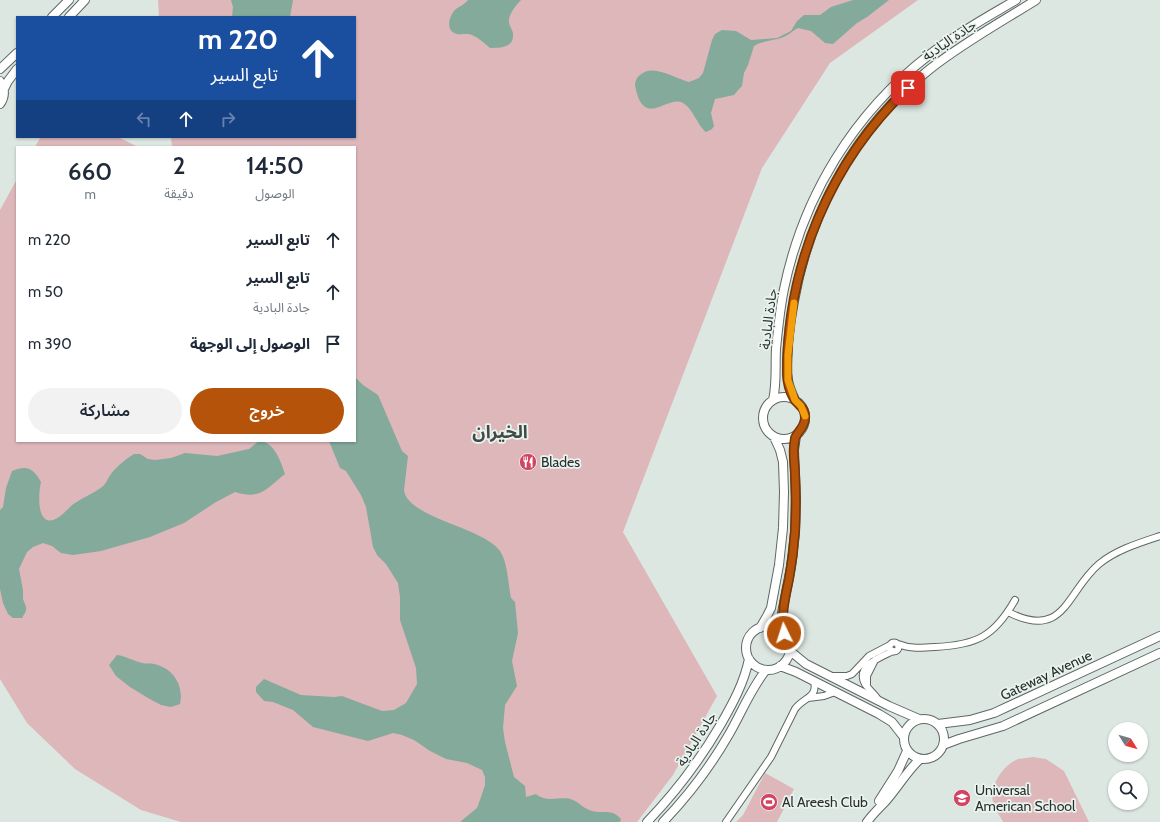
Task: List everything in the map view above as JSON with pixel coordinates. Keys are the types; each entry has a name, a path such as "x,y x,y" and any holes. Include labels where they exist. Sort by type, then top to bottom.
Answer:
{"street":[{"path":"53,16 69,0"},
{"path":"70,16 85,0"},
{"name":"جادة البادية","path":"773,400 776,385 776,350 783,291 795,245 812,202 828,170 846,141 869,111 896,84 939,47 1016,0"},
{"name":"جادة البادية","path":"795,400 789,384 787,373 791,322 799,279 811,236 826,201 844,167 864,136 888,108 915,82 944,58 1036,0"},
{"path":"0,69 16,54"},
{"path":"0,104 3,98 2,85 8,81 16,70"},
{"path":"811,236 810,224 816,209 812,202"},
{"path":"781,397 795,400 801,406 805,414 805,419 802,429 796,436 794,450 796,498 795,527 791,567 782,613 784,633 788,641 789,650 786,659 780,666 766,670 754,665 747,653 747,643 752,634 760,628 771,608 779,565 784,504 783,462 780,450 774,437 765,428 762,418 765,408 773,400 781,397"},
{"path":"774,437 786,439 796,436"},
{"path":"1008,612 1021,619 1033,621 1044,620 1055,616 1064,609 1088,576 1103,561 1118,552 1160,536"},
{"path":"832,676 847,676 852,674 869,656 894,648 908,650 915,648 955,646 973,641 992,631 1001,622 1015,600"},
{"path":"760,628 775,628 784,633"},
{"name":"Gateway Avenue","path":"938,724 970,720 994,713 1160,636"},
{"path":"880,701 867,686 864,681 863,674 868,665 894,648"},
{"path":"789,650 806,664 919,719"},
{"name":"Gateway Avenue","path":"943,746 959,739 1003,726 1160,653"},
{"name":"جادة البادية","path":"647,822 678,788 706,749 741,688 750,659"},
{"path":"780,666 792,670 886,718 903,736 905,747 913,756 920,759 926,759 936,755 943,746 944,734 938,724 929,719 919,719 910,723 903,736"},
{"name":"جادة البادية","path":"663,822 687,794 715,757 738,718 755,684 766,670"},
{"path":"726,822 771,757 795,709 814,691 814,681"},
{"path":"808,698 824,696 835,692"},
{"path":"878,807 879,801 896,775 907,751"},
{"path":"867,822 878,807 883,804 920,759"}],"shaded area":[{"path":"158,0 918,0 830,63 762,168 623,532 717,696 673,775 637,822 181,822 141,810 75,769 27,723 0,679 0,210 16,181 16,442 356,442 356,146 172,146 171,138 356,138 356,16 159,16"},
{"path":"231,0 293,0 290,16 232,16 233,7"},
{"path":"468,0 521,0 511,13 509,19 513,39 509,45 490,48 472,35 457,34 451,31 449,23 453,12"},
{"path":"853,0 889,0 857,23 833,44 825,43 811,31 798,28 788,35 754,46 744,73 742,86 734,95 715,99 711,113 714,126 706,132 689,108 681,102 671,102 651,109 643,105 639,99 635,82 640,75 645,72 651,70 664,72 689,82 699,78 703,73 712,40 715,34 722,30 736,31 751,40 777,38 791,31 797,21 804,15 820,15 831,7"},
{"path":"40,138 120,138 136,146 36,146"},
{"path":"356,378 363,385 378,395 402,451 408,456 404,490 408,500 418,508 431,515 478,535 491,543 500,551 505,561 511,598 515,602 518,633 512,661 517,686 505,705 503,728 514,777 525,786 526,797 536,794 550,799 564,798 573,800 592,811 611,812 621,819 620,822 460,822 477,808 485,785 485,777 482,770 467,763 446,759 430,751 414,740 402,735 393,733 368,741 313,727 293,710 273,702 264,701 256,692 256,687 264,679 301,695 342,696 382,711 394,710 406,703 417,684 416,668 400,620 400,597 398,583 386,564 377,555 373,547 366,507 361,495 346,471 340,468 329,442 356,442"},
{"path":"258,442 269,444 279,458 285,474 262,492 251,495 235,492 216,502 184,523 150,537 101,551 73,555 61,553 52,546 43,543 33,547 27,552 19,569 26,611 22,618 13,618 8,614 3,603 0,589 0,510 3,507 6,488 12,471 26,468 35,474 41,482 39,502 42,516 46,520 52,520 59,517 75,503 102,487 116,468 134,454 140,454 148,459 155,460 171,458 185,453 217,456 249,449"},
{"path":"117,655 142,663 154,664 167,669 176,678 179,684 181,697 180,704 171,707 161,705 130,687 116,676 109,665"},
{"path":"1033,757 1046,759 1064,771 1089,822 1003,822 993,802 992,796 995,783 1002,771 1012,762 1018,759"},
{"name":"Al Areesh Club","path":"765,773 794,789 777,822 736,822 743,815"}],"slow traffic":[{"path":"794,303 787,373 795,400 804,410 805,416"}],"place":[{"name":"Blades","path":"528,462"},
{"name":"Universal American School","path":"962,798"},
{"name":"Al Areesh Club","path":"769,802"}],"district":[{"name":"الخيران","path":"500,432"}],"route":[{"path":"784,633 782,613 791,567 796,521 794,450 796,436 802,429 805,419 804,410 795,400 787,373 791,322 802,264 818,218 834,184 864,136 888,108 908,88"}]}
